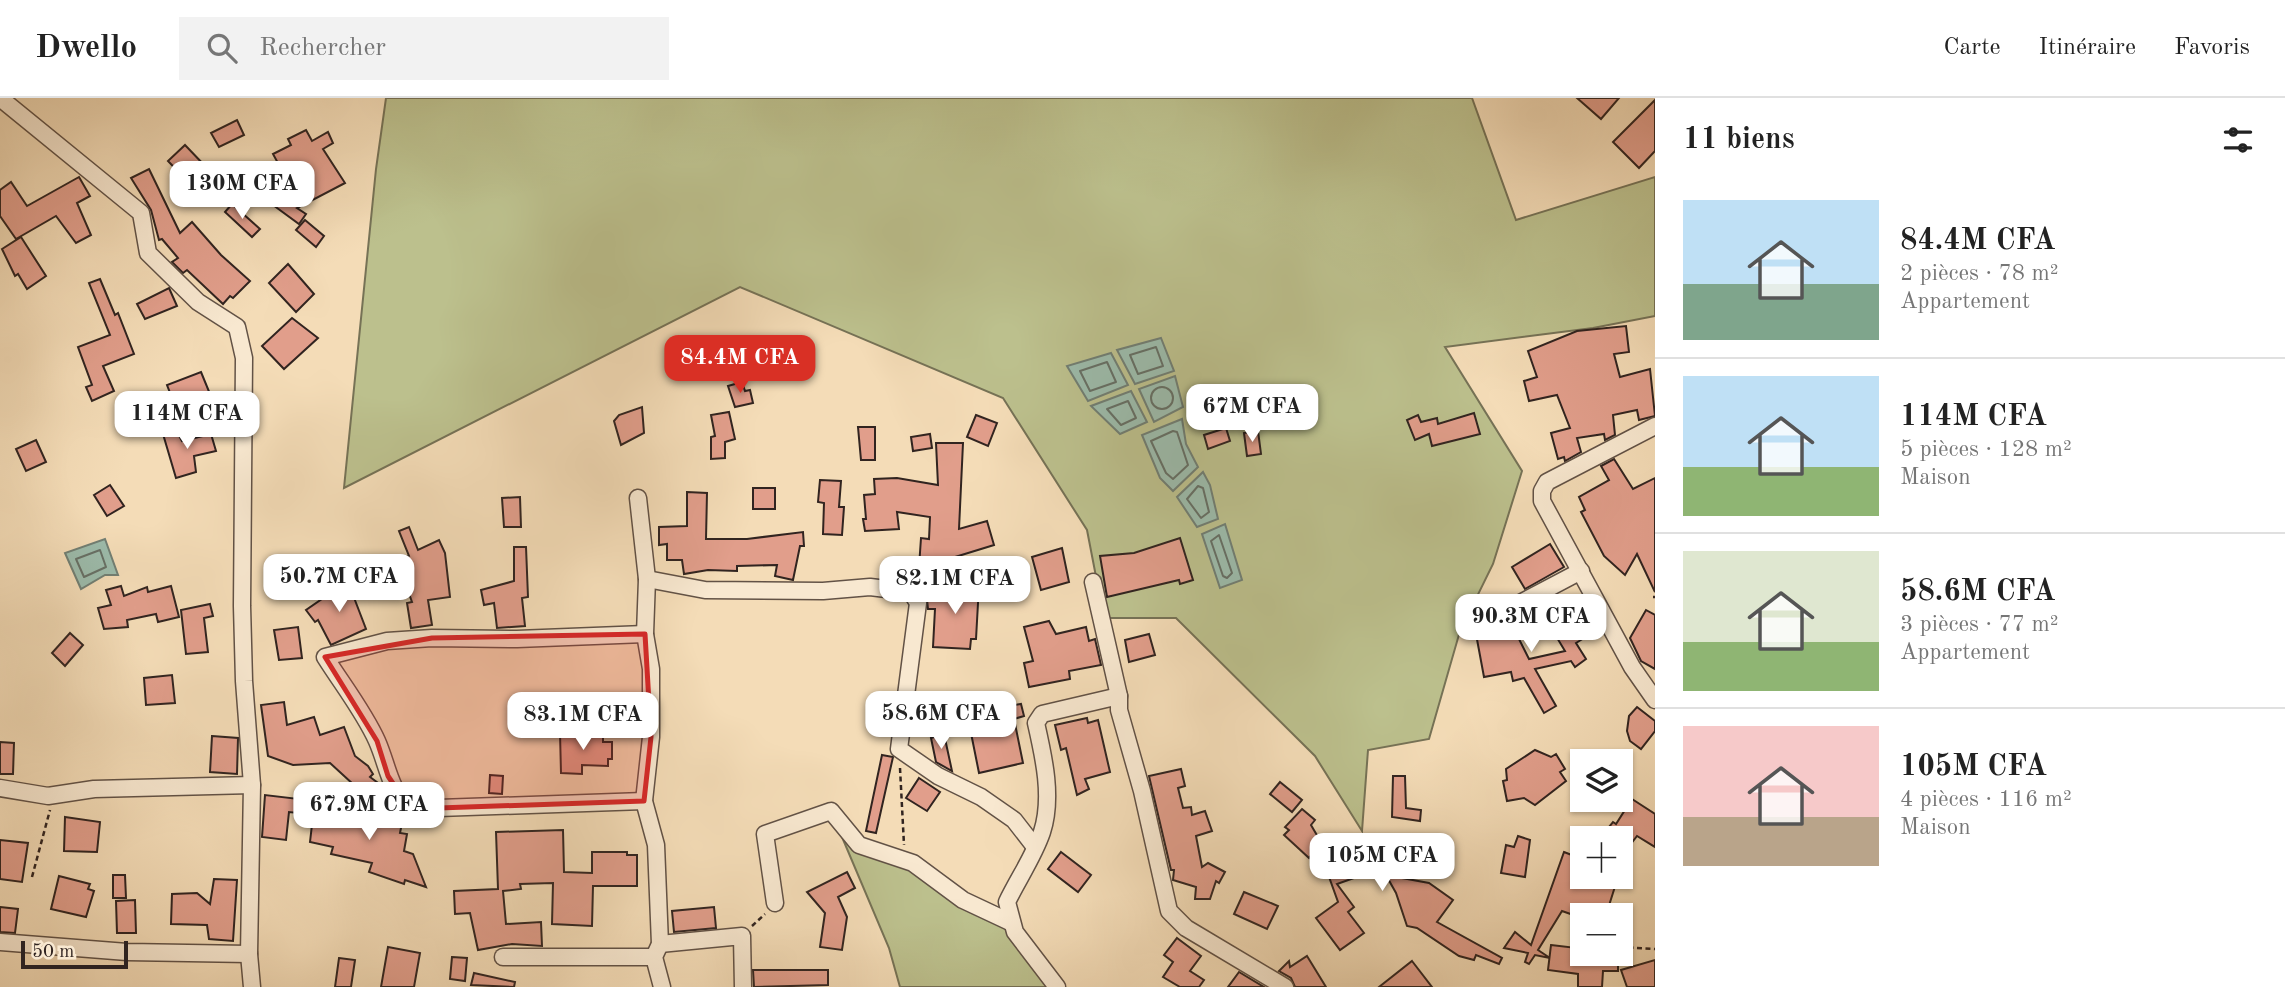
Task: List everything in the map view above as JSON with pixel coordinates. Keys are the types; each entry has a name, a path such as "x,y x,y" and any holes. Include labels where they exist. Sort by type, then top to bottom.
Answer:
{"street":[{"path":"0,98 141,214 148,253 198,302 237,327 244,358 242,619 252,785 249,954 252,987"},
{"path":"1655,426 1547,482 1542,491 1542,501 1632,667 1655,700"},
{"path":"638,498 647,579 645,634 651,669 651,737 643,801 656,845 657,951 662,987"},
{"path":"1492,618 1581,571"},
{"path":"647,579 705,590 870,587 911,592 918,603 899,750 1014,820 1035,847"},
{"path":"1093,582 1119,695 1119,710 1133,753 1169,911 1186,928 1286,987"},
{"path":"643,801 410,809 399,798 377,741 325,657 387,641 645,634"},
{"path":"1058,987 1030,953 1012,923 1007,902 1035,847 1047,808 1037,719 1042,714 1119,695"},
{"path":"0,788 48,796 94,789 252,785"},
{"path":"775,903 765,834 831,811 859,845 913,863 963,900 1012,923"},
{"path":"503,957 657,951 742,936 743,987"},
{"path":"0,942 127,952 249,954"}],"path":[{"path":"899,750 905,835 902,859"},
{"path":"32,877 50,809 48,796"},
{"path":"742,936 775,903"},
{"path":"1633,948 1655,949"}],"highlighted area":[{"path":"645,634 651,737 644,801 410,809 388,776 377,741 325,657 432,638"}],"green space":[{"path":"386,98 1472,98 1516,220 1655,177 1655,316 1593,328 1445,347 1522,471 1493,564 1460,631 1429,739 1368,750 1362,831 1315,756 1176,618 1104,618 1087,530 1003,398 740,287 344,488 376,169"},
{"path":"831,811 859,845 913,863 1012,923 1057,987 900,987 889,948"}],"water":[{"path":"729,338 757,339 766,345 761,372 749,375 739,373 721,359 721,349"},
{"path":"1161,338 1174,371 1135,384 1117,350"},
{"path":"1111,353 1128,385 1088,401 1067,366"},
{"path":"1175,376 1183,407 1154,422 1139,389"},
{"path":"1131,391 1147,422 1120,434 1091,406"},
{"path":"1182,419 1186,444 1198,467 1173,491 1160,478 1142,435"},
{"path":"1203,472 1210,485 1218,519 1197,527 1177,497"},
{"path":"1225,524 1242,580 1220,588 1202,534"},
{"path":"105,539 118,575 105,575 81,589 65,553"}],"building":[{"path":"1577,98 1619,98 1601,119"},
{"path":"1655,100 1655,151 1639,168 1613,142"},
{"path":"237,120 244,135 219,147 211,133"},
{"path":"306,130 312,141 328,132 333,143 323,149 345,183 297,208 306,214 299,224 273,205 284,200 277,179 285,176 273,154 291,145 288,139"},
{"path":"185,145 206,167 206,171 191,185 168,161"},
{"path":"149,169 180,233 192,222 221,255 250,281 223,304 187,270 183,273 172,262 178,258 162,239 159,240 151,210 131,178"},
{"path":"79,177 90,196 77,203 91,235 76,243 56,216 16,239 0,216 0,190 11,182 27,206"},
{"path":"232,204 260,229 252,237 225,212"},
{"path":"305,220 324,236 316,247 296,230"},
{"path":"21,237 46,276 27,289 18,274 15,276 2,249"},
{"path":"288,264 314,294 296,312 269,283"},
{"path":"100,279 115,315 118,313 134,354 103,366 114,391 92,401 86,387 92,385 78,347 110,335 89,283"},
{"path":"169,288 177,306 145,319 137,304"},
{"path":"292,318 318,338 284,369 262,346"},
{"path":"1626,326 1629,352 1614,354 1620,377 1650,369 1655,416 1639,420 1637,410 1613,415 1615,435 1605,440 1604,434 1577,438 1581,452 1565,461 1564,457 1558,459 1551,433 1570,428 1557,395 1529,401 1524,381 1537,377 1528,351 1577,331"},
{"path":"201,372 210,394 176,408 167,385"},
{"path":"742,382 745,391 750,390 753,403 735,407 728,386"},
{"path":"642,407 644,433 621,445 614,421 619,415"},
{"path":"729,412 735,439 725,442 725,458 711,459 711,437 715,436 711,415"},
{"path":"1474,413 1480,434 1432,446 1429,434 1415,440 1407,420 1418,415 1421,422 1437,418 1438,424"},
{"path":"976,415 997,423 988,446 967,437"},
{"path":"858,427 875,427 875,460 861,460"},
{"path":"175,428 182,441 211,434 216,451 194,456 196,472 176,478 163,434"},
{"path":"1226,428 1230,441 1208,449 1204,435"},
{"path":"1258,431 1261,454 1247,456 1244,433"},
{"path":"930,434 932,448 913,451 911,437"},
{"path":"36,440 46,462 26,471 16,449"},
{"path":"936,443 963,443 959,529 987,521 994,545 942,561 942,569 919,567 921,538 929,539 930,517 897,512 899,529 865,531 863,519 866,519 864,495 875,494 874,479 897,478 938,485"},
{"path":"1614,459 1633,489 1655,478 1655,592 1637,554 1625,575 1604,556 1581,512 1585,510 1579,497 1609,480 1601,466"},
{"path":"820,480 841,481 839,507 844,507 842,535 823,534 824,503 818,502"},
{"path":"110,485 124,506 107,516 94,495"},
{"path":"753,488 775,488 775,509 753,509"},
{"path":"687,492 707,493 706,539 747,539 803,532 804,546 800,546 793,580 775,576 777,565 737,566 737,571 708,570 684,574 682,560 667,560 667,544 659,545 659,527 687,526"},
{"path":"520,497 521,527 504,527 502,498"},
{"path":"409,527 418,550 439,540 445,553 450,597 428,600 432,625 411,628 407,603 412,602 397,560 409,556 399,531"},
{"path":"1180,538 1193,580 1180,584 1179,580 1107,597 1100,556 1134,553"},
{"path":"1550,544 1564,567 1525,589 1512,567"},
{"path":"514,547 526,547 528,597 522,598 525,626 497,628 494,603 484,605 481,590 514,581"},
{"path":"1062,548 1069,582 1041,590 1032,557"},
{"path":"298,561 299,578 271,580 268,571 281,567 281,562"},
{"path":"351,579 359,591 353,595 366,629 331,645 318,620 315,622 306,610"},
{"path":"948,583 979,585 976,639 971,639 970,649 933,647 935,609 928,609 926,591 947,593"},
{"path":"121,586 124,596 147,587 148,592 171,586 179,617 158,622 156,614 127,620 128,627 104,629 98,608 111,605 106,590"},
{"path":"210,604 213,616 204,618 208,652 186,654 181,610"},
{"path":"1561,605 1574,625 1581,621 1589,635 1576,643 1586,659 1575,667 1571,661 1535,669 1556,706 1544,713 1524,678 1513,681 1511,672 1484,677 1476,634 1488,632 1489,636 1512,625 1529,659 1565,651 1544,616"},
{"path":"1646,610 1655,615 1655,669 1641,661 1630,638"},
{"path":"1049,621 1056,634 1086,627 1089,641 1095,639 1101,665 1069,671 1070,679 1029,687 1024,663 1033,661 1024,627"},
{"path":"298,627 302,658 279,660 274,630"},
{"path":"70,633 83,645 65,666 52,653"},
{"path":"1149,634 1155,655 1129,662 1125,640"},
{"path":"172,675 175,703 146,705 144,678"},
{"path":"284,702 287,725 314,717 320,735 344,727 355,756 368,766 373,774 370,777 378,783 366,796 330,763 293,765 268,756 261,705"},
{"path":"1021,704 1024,716 1014,719 1023,763 979,773 970,728 943,734 939,718"},
{"path":"1637,707 1655,721 1655,731 1641,749 1630,741 1627,731 1629,716"},
{"path":"1087,718 1088,723 1098,720 1110,772 1085,779 1089,789 1077,795 1066,748 1061,750 1055,725"},
{"path":"560,733 603,733 603,742 612,742 612,759 608,759 608,766 582,765 582,774 561,773"},
{"path":"944,734 952,771 936,762 931,738"},
{"path":"212,736 238,738 237,774 210,772"},
{"path":"0,742 14,743 13,774 0,774"},
{"path":"1535,750 1551,757 1556,754 1565,769 1560,772 1566,781 1535,805 1524,798 1507,801 1503,781 1507,780 1506,769"},
{"path":"882,755 893,757 876,833 866,831"},
{"path":"1181,769 1185,786 1178,788 1183,808 1191,807 1192,815 1205,811 1212,831 1196,836 1202,867 1208,863 1225,872 1219,883 1216,881 1210,899 1195,899 1196,887 1173,880 1174,870 1171,870 1149,776"},
{"path":"490,775 503,776 502,794 489,793"},
{"path":"1393,776 1405,776 1406,808 1421,810 1420,821 1392,817"},
{"path":"919,778 940,792 927,811 906,798"},
{"path":"1280,782 1302,800 1292,812 1270,794"},
{"path":"299,787 311,788 308,814 289,812 286,840 262,837 265,795 298,799"},
{"path":"1633,800 1655,814 1655,847 1637,836 1633,841 1633,826 1610,826 1613,822 1616,824 1624,812 1633,812"},
{"path":"343,802 394,813 393,816 403,818 400,833 407,834 404,851 413,854 426,887 405,880 404,884 369,872 372,863 331,854 333,847 310,842 313,816 339,822"},
{"path":"1302,809 1315,820 1311,825 1335,866 1386,847 1389,843 1414,861 1402,878 1429,883 1453,900 1437,922 1502,958 1499,964 1476,955 1474,960 1459,956 1417,928 1407,926 1396,893 1382,868 1337,884 1354,907 1348,912 1364,933 1340,950 1316,918 1338,902 1324,863 1321,864 1314,852 1309,858 1284,835 1289,830 1285,827"},
{"path":"65,817 100,822 97,852 64,851"},
{"path":"563,830 564,872 592,873 592,852 627,852 627,855 637,855 637,886 593,886 592,926 552,924 553,883 520,884 521,889 503,891 506,924 541,922 542,946 512,944 478,950 470,913 455,914 454,891 498,889 496,832"},
{"path":"1518,836 1530,840 1525,877 1501,873 1506,845 1514,847"},
{"path":"0,840 28,843 22,882 0,879"},
{"path":"1061,852 1091,875 1078,892 1048,869"},
{"path":"1564,852 1570,854 1570,889 1614,889 1610,903 1570,903 1570,914 1562,911 1538,950 1550,958 1535,955 1529,964 1525,962 1528,953 1504,948 1515,932 1531,945"},
{"path":"847,872 855,888 838,897 847,917 842,950 820,947 825,913 807,892"},
{"path":"113,875 125,875 126,898 113,898"},
{"path":"59,876 90,884 88,889 94,891 86,917 51,909"},
{"path":"214,879 237,880 233,941 209,939 207,925 171,924 172,894 197,893 210,904"},
{"path":"1244,892 1278,906 1267,929 1234,914"},
{"path":"135,900 136,933 117,933 116,901"},
{"path":"0,907 18,909 15,933 0,932"},
{"path":"714,907 716,928 674,932 672,911"},
{"path":"1177,938 1201,956 1190,971 1204,980 1199,987 1180,987 1163,977 1173,962 1164,955"},
{"path":"1551,945 1570,947 1570,966 1618,966 1618,971 1603,971 1602,987 1578,987 1578,974 1548,970"},
{"path":"388,947 420,953 414,987 381,987"},
{"path":"1307,956 1326,987 1295,987 1291,978 1279,971 1289,961 1290,967"},
{"path":"452,957 467,958 465,981 450,979"},
{"path":"339,958 355,960 351,987 335,987"},
{"path":"1655,960 1655,987 1627,987 1621,970"},
{"path":"1412,961 1432,987 1379,987"},
{"path":"753,970 828,970 828,985 754,987"},
{"path":"1239,972 1264,987 1228,987"},
{"path":"474,973 515,982 514,987 471,985"}]}
